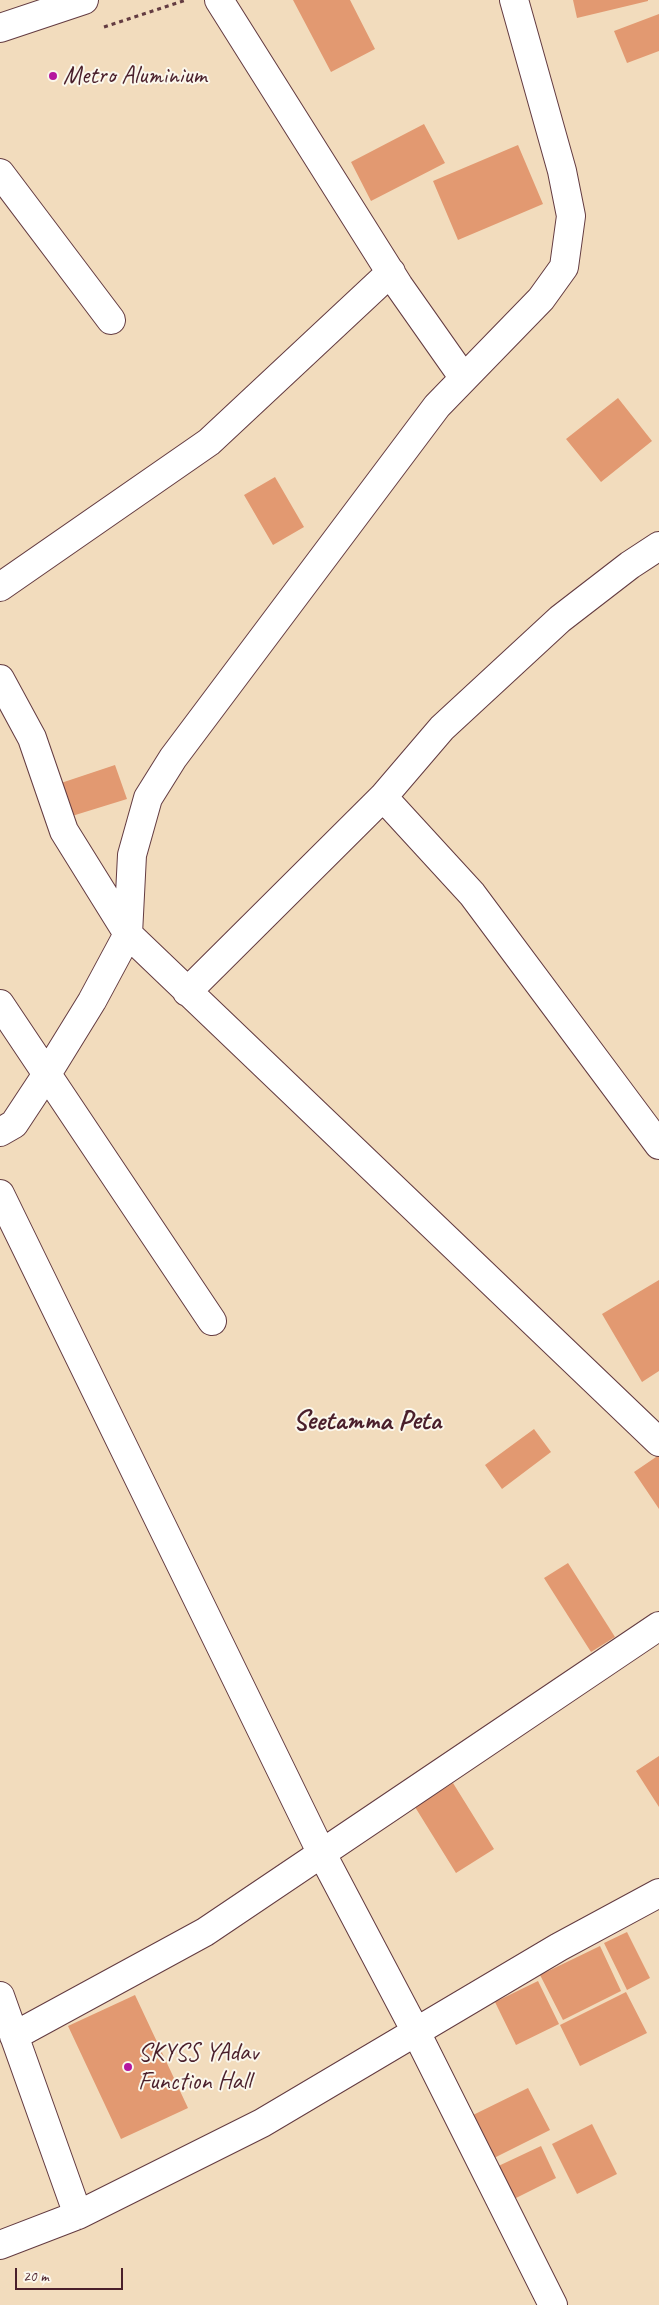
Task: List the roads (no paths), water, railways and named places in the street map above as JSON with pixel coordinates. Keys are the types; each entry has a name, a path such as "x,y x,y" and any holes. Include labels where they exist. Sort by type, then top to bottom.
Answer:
{"street":[{"path":"0,28 84,0"},
{"path":"219,0 391,272 463,376"},
{"path":"0,1132 14,1124 47,1074 92,1001 128,934 132,855 148,798 173,758 437,406 463,376 541,299 564,267 571,216 562,171 514,0"},
{"path":"0,173 111,320"},
{"path":"0,587 209,442 391,272"},
{"path":"187,992 383,797 442,728 553,625 630,565 659,546"},
{"path":"0,679 32,738 64,831 128,934 659,1442"},
{"path":"383,797 472,894 659,1145"},
{"path":"0,1004 212,1320"},
{"path":"0,1194 321,1852 416,2032 553,2305"},
{"path":"14,2036 205,1932 321,1852 659,1626"},
{"path":"0,2245 78,2215 262,2123 559,1947 659,1893"},
{"path":"0,1996 78,2215"}],"place":[{"name":"Metro Aluminium","path":"53,76"},
{"name":"SKYSS YAdav Function Hall","path":"128,2067"}],"district":[{"name":"Seetamma Peta","path":"367,1422"}]}
